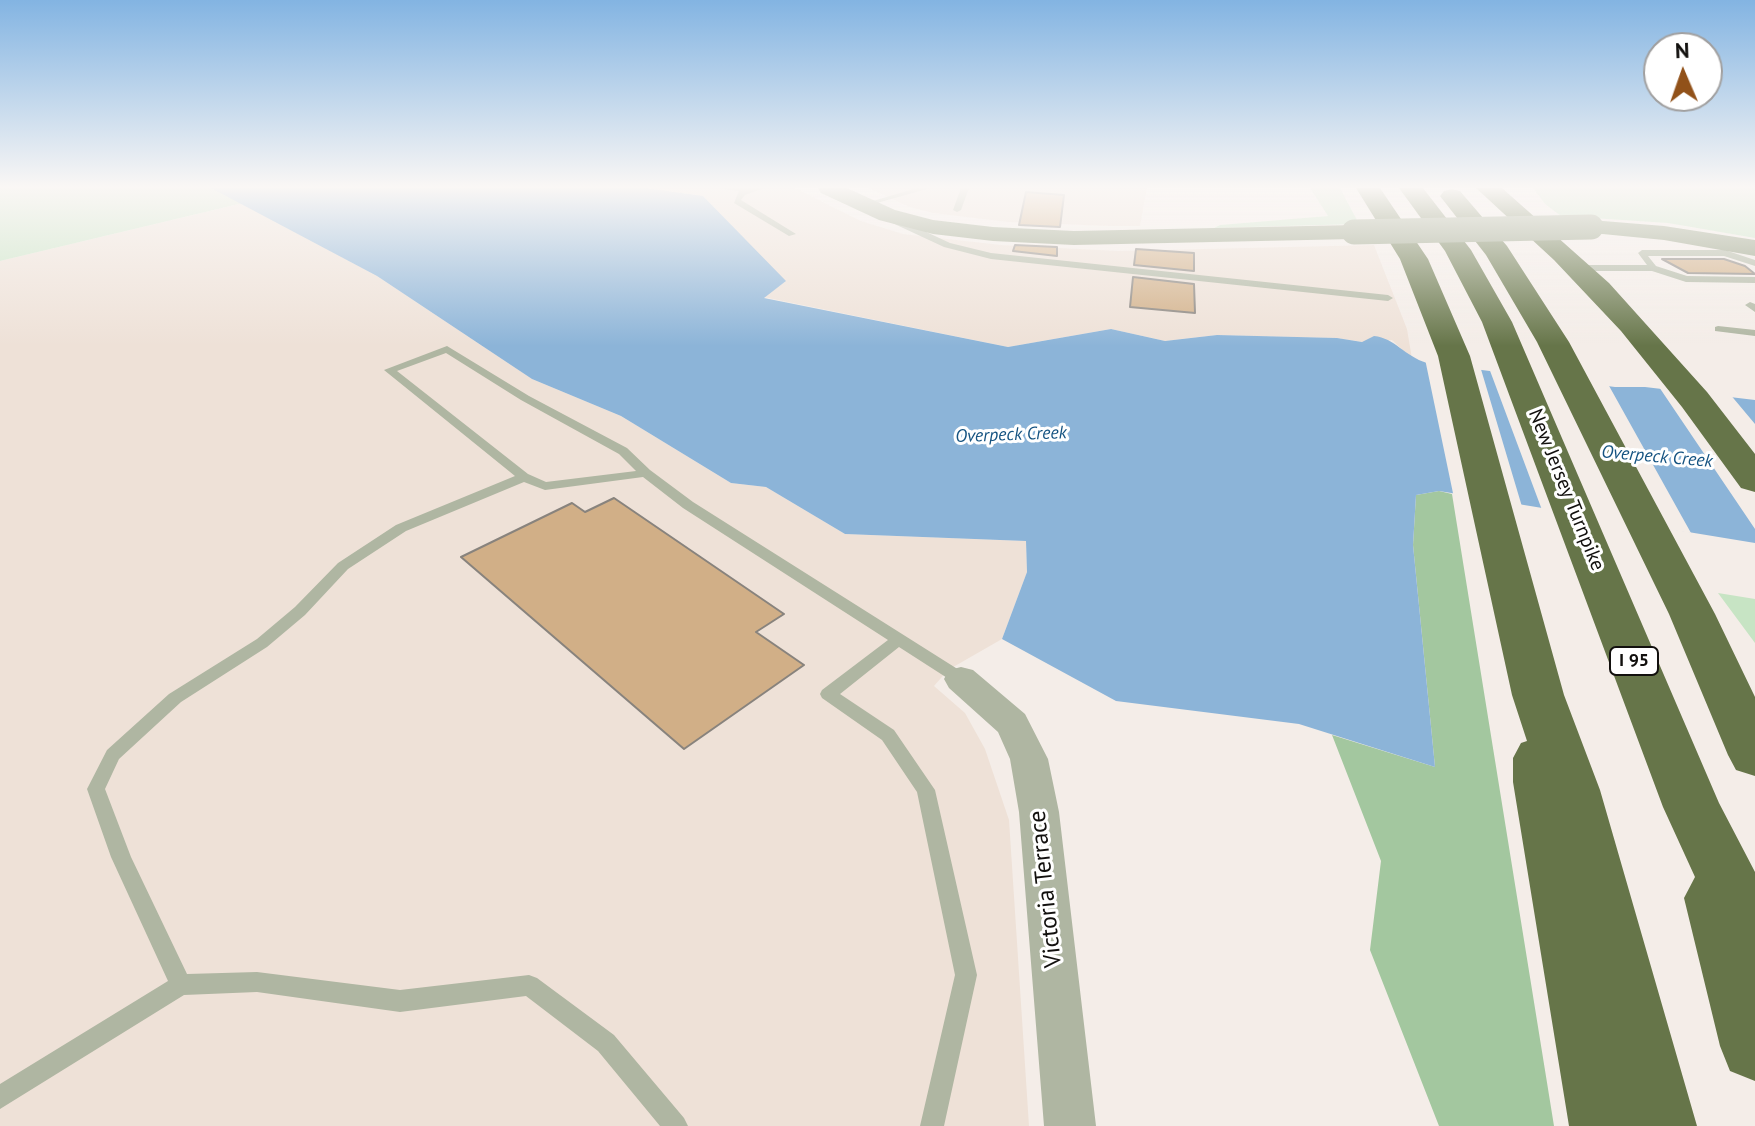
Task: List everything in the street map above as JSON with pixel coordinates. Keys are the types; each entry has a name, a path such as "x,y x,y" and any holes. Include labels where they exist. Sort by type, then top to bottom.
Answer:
{"highway":[{"path":"1402,241 1414,259 1454,356 1538,695 1572,790 1659,1126"},
{"name":"New Jersey Turnpike","path":"1452,241 1474,277 1519,372 1692,807"},
{"path":"1489,241 1507,265 1572,379 1692,614 1755,755"},
{"path":"1548,241 1632,322 1684,383 1755,480"},
{"path":"1692,614 1755,712"},
{"path":"1538,695 1541,782 1607,1126"},
{"name":"I 95","path":"1692,807 1755,937"},
{"name":"I 95","path":"1692,807 1755,1046"}],"main road":[{"path":"1711,241 1755,248"}],"street":[{"name":"Victoria Terrace","path":"961,679 1012,724 1029,759 1039,812 1070,1126"}],"lane":[{"path":"938,241 991,256 1388,298"},
{"path":"1653,268 1642,253 1725,253 1755,263"},
{"path":"1579,268 1653,268 1686,279 1755,280"},
{"path":"1718,329 1755,333"},
{"path":"646,473 545,486 524,477 389,370 447,349 525,398 623,451 688,505 961,679"},
{"path":"181,985 121,857 96,789 113,755 175,698 281,627 343,566 401,528 524,477"},
{"path":"899,639 828,694 888,735 926,790 966,975 932,1126"},
{"path":"0,1097 181,985 257,982 400,1001 529,985 606,1043 676,1126"}],"shaded area":[{"path":"86,241 312,241 377,276 532,379 621,416 731,483 766,487 845,534 1026,541 1027,572 1002,639 948,670 934,686 965,713 985,749 1009,820 1029,1126 0,1126 0,261"},
{"path":"745,241 961,241 1118,251 1374,245 1407,329 1412,359 1392,340 1363,342 1337,338 1217,335 1165,341 1111,329 1008,347 763,297 785,282"}],"green space":[{"path":"0,241 86,241 0,261"},
{"path":"1439,491 1452,494 1554,1126 1439,1126 1370,950 1381,861 1332,735 1435,767 1413,545 1416,495"},
{"path":"1718,593 1755,599 1755,643"}],"water":[{"name":"Overpeck Creek","path":"310,241 746,241 786,281 764,298 1008,347 1111,329 1165,341 1217,335 1337,338 1362,342 1374,336 1388,340 1427,363 1615,387 1645,387 1755,400 1755,543 1439,491 1416,495 1413,545 1435,767 1299,724 1116,701 1002,639 1027,572 1026,541 845,534 766,487 731,483 621,416 532,379 377,276"}],"pier":[{"path":"1425,359 1480,366 1523,510 1454,498"},
{"path":"1489,368 1608,384 1691,533 1542,510"},
{"path":"1657,384 1729,393 1755,424 1755,529"}],"building":[{"path":"1015,245 1057,247 1057,256 1013,251"},
{"path":"1136,249 1194,253 1194,271 1134,265"},
{"path":"1662,259 1724,259 1745,266 1755,274 1688,273"},
{"path":"1133,277 1194,284 1195,313 1130,307"},
{"path":"614,498 784,614 756,632 804,665 684,749 461,557 572,503 585,512"}]}
